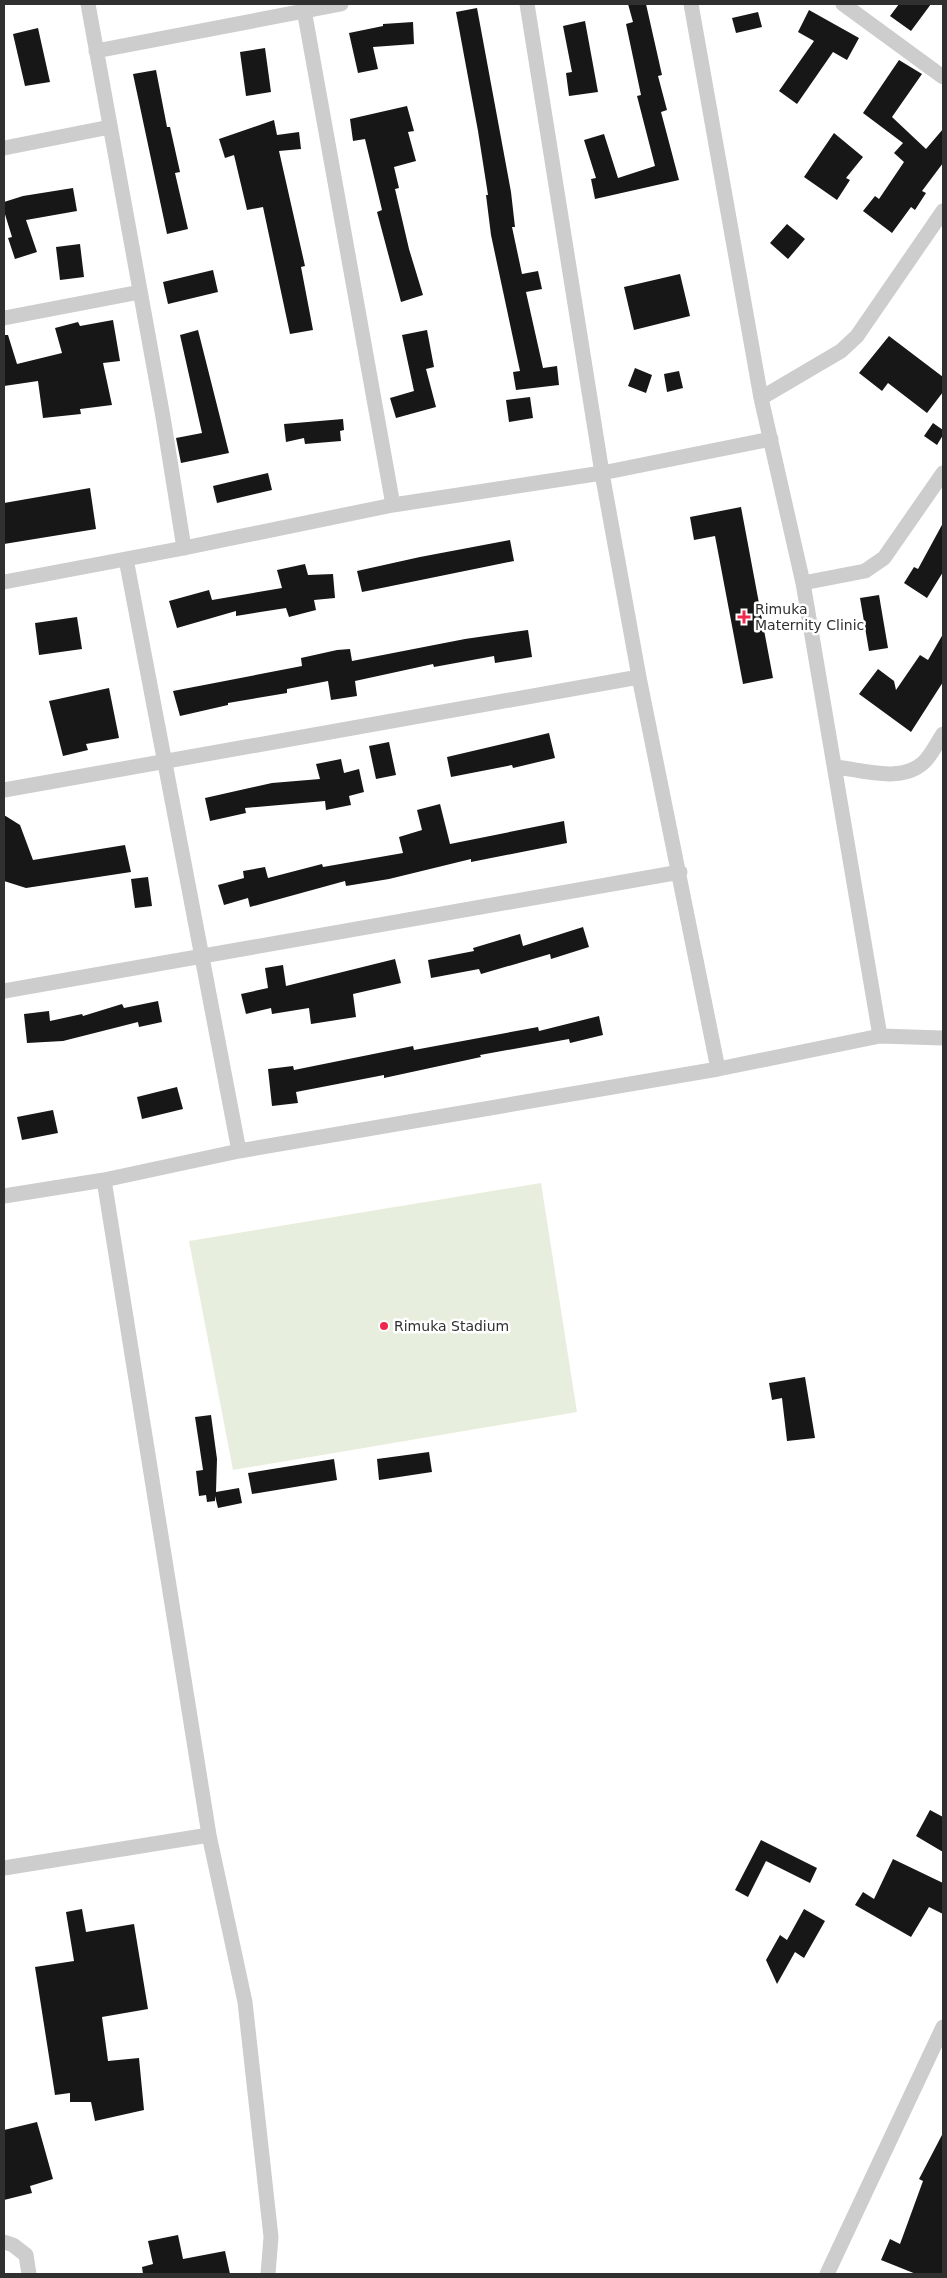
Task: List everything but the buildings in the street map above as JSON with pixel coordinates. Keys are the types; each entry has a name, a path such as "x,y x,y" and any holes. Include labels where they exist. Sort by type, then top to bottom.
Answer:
{"street":[{"path":"88,4 184,548"},
{"path":"96,50 303,7 341,4"},
{"path":"527,4 602,473 639,677 680,872 718,1069"},
{"path":"691,4 761,398 803,584 836,767 880,1036"},
{"path":"843,4 943,77"},
{"path":"303,7 393,505"},
{"path":"4,148 110,127"},
{"path":"761,398 841,351 857,336 943,211"},
{"path":"4,318 140,292"},
{"path":"4,582 184,548 393,505 602,473 771,439"},
{"path":"803,584 865,571 884,558 943,473"},
{"path":"126,559 240,1151"},
{"path":"4,790 639,677"},
{"path":"836,767 888,773 908,773 923,763 943,734"},
{"path":"4,991 680,872"},
{"path":"4,1196 104,1180 240,1151 718,1069 880,1036 943,1038"},
{"path":"104,1180 209,1835 245,2002 271,2237 268,2274"},
{"path":"4,1868 209,1835"},
{"path":"828,2274 943,2027"},
{"path":"4,2242 14,2245 26,2255 30,2274"}],"green space":[{"name":"Rimuka Stadium","path":"541,1183 577,1412 233,1470 189,1241"}],"place":[{"name":"Rimuka Maternity Clinic","path":"744,617"},
{"name":"Rimuka Stadium","path":"384,1326"}]}
